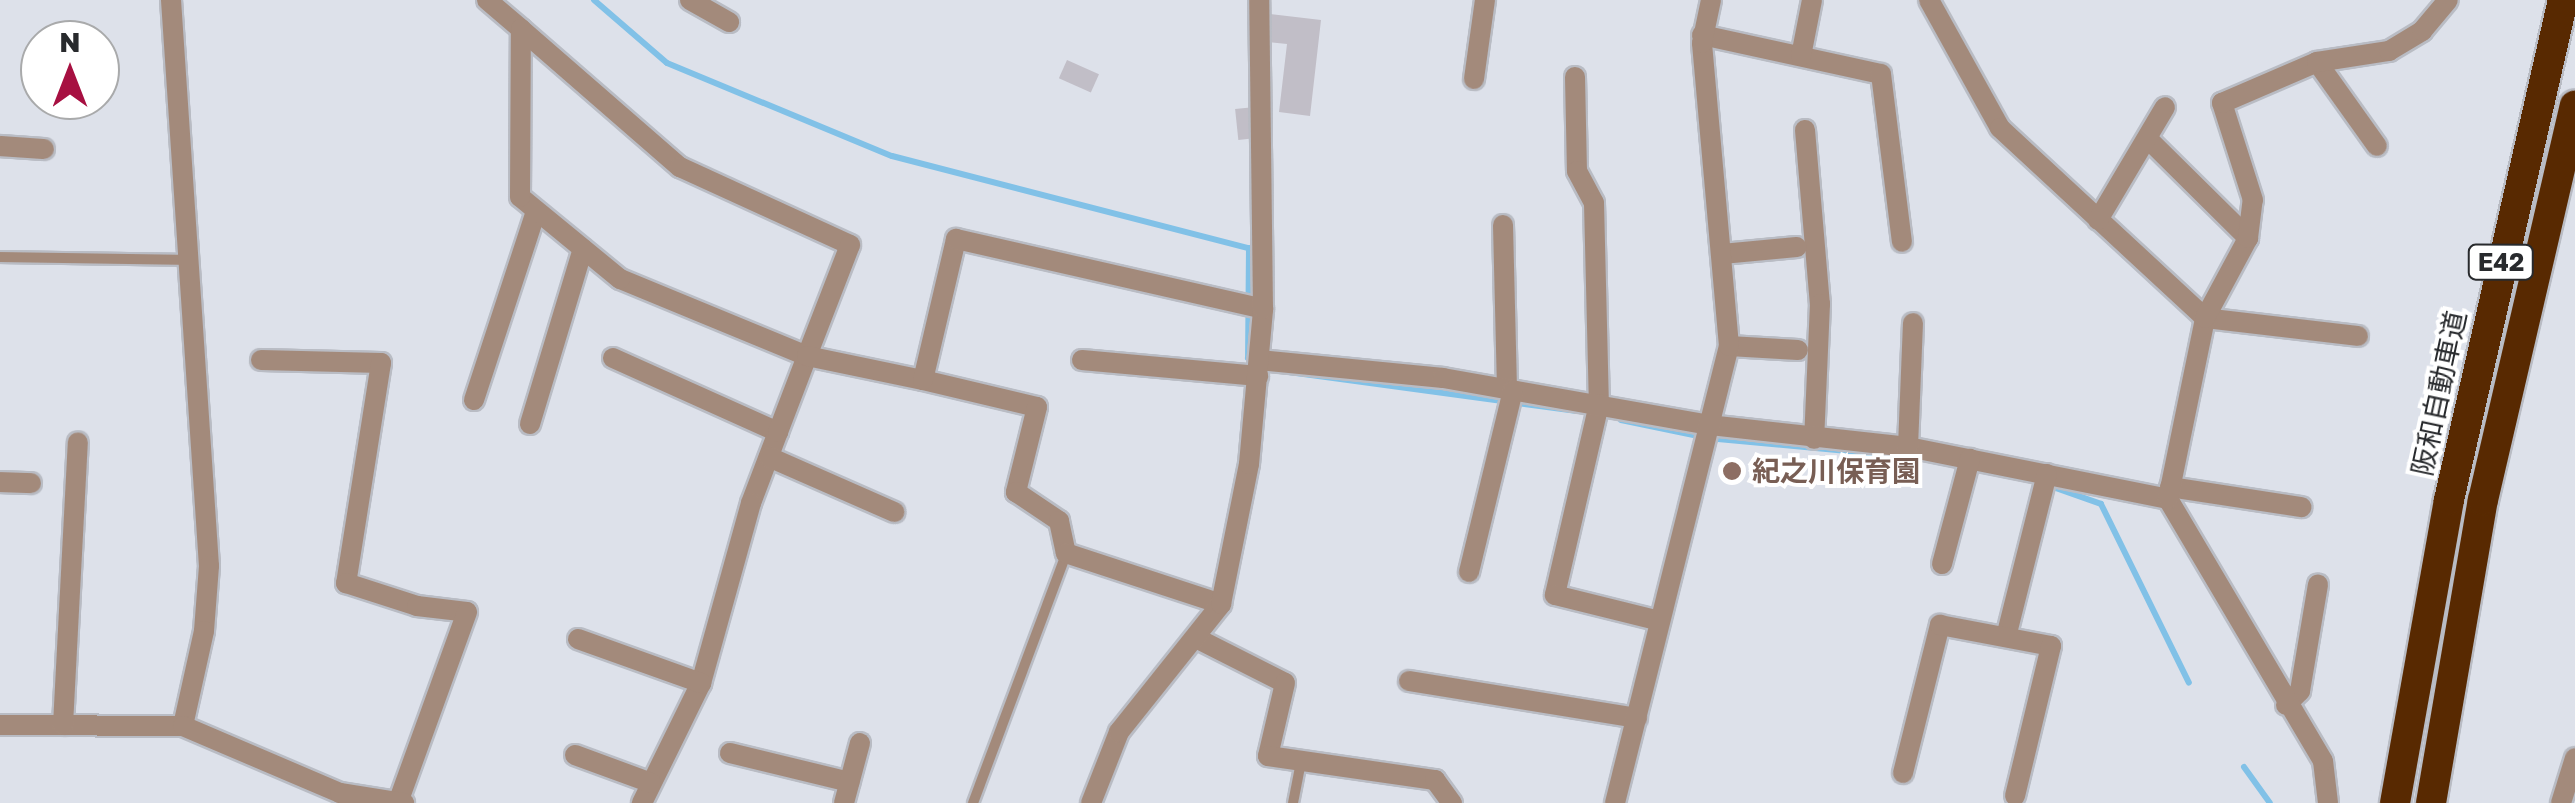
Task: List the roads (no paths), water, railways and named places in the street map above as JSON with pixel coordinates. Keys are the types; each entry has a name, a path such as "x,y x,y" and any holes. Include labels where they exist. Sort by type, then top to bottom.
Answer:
{"highway":[{"name":"阪和自動車道","path":"2395,803 2449,500 2560,13"},
{"name":"E42","path":"2431,803 2483,500 2575,106"}],"street":[{"path":"171,0 192,260 209,566 204,631 183,726"},
{"path":"488,0 680,167 850,245 769,456 701,684 646,793 575,755"},
{"path":"690,0 729,22"},
{"path":"1091,803 1119,732 1198,639 1221,604 1249,464 1258,368 1254,307 1267,232 1259,0"},
{"path":"1474,79 1485,0"},
{"path":"1615,803 1729,346 1702,35 1711,0"},
{"path":"1802,56 1812,0"},
{"path":"1929,0 2000,128 2205,318 2358,336"},
{"path":"2328,803 2323,761 2286,705 2169,493 2205,318 2248,238 2253,200 2222,103 2317,62 2389,51 2422,31 2448,0"},
{"path":"522,29 520,197 536,211 620,279 808,356 1037,407 1016,492 1059,520 1066,553 1221,604"},
{"path":"1702,35 1881,74 1902,242"},
{"path":"2317,62 2377,146"},
{"path":"1575,77 1577,171 1594,203 1597,412 1555,595 1660,621"},
{"path":"2098,220 2165,107"},
{"path":"1804,130 1820,304 1814,439"},
{"path":"2148,138 2248,238"},
{"path":"0,146 44,149"},
{"path":"474,400 536,211"},
{"path":"1469,572 1510,395 1503,225"},
{"path":"923,380 956,239 1254,307"},
{"path":"1722,254 1797,246"},
{"path":"530,424 584,249"},
{"path":"1908,446 1912,323"},
{"path":"1729,346 1798,350"},
{"path":"612,358 778,432"},
{"path":"0,725 183,726 340,793 401,803 467,612 417,606 346,583 381,363 261,360"},
{"path":"1082,360 1258,368 1510,395 1597,412 1814,439 1908,446 1969,465 2045,481 2301,507"},
{"path":"64,725 78,442"},
{"path":"769,456 894,512"},
{"path":"1942,564 1969,465"},
{"path":"2006,638 2045,481"},
{"path":"0,482 31,483"},
{"path":"2286,705 2300,690 2318,585"},
{"path":"1904,773 1940,625 2051,646 2015,796"},
{"path":"578,639 701,684"},
{"path":"1198,639 1286,683 1268,756 1435,780 1452,803"},
{"path":"1409,681 1637,718"},
{"path":"730,753 847,793 860,743"},
{"path":"2561,803 2575,758"}],"lane":[{"path":"0,257 192,260"},
{"path":"973,803 1066,553"},
{"path":"1293,803 1301,760"}],"waterway":[{"path":"594,0 667,63 892,156 1249,248 1248,358 1254,364"},
{"path":"1266,369 1575,411"},
{"path":"1621,420 1698,436"},
{"path":"1718,439 1911,457"},
{"path":"2050,486 2101,504 2189,683"},
{"path":"2244,767 2270,803"}],"place":[{"name":"紀之川保育園","path":"1732,471"}]}
